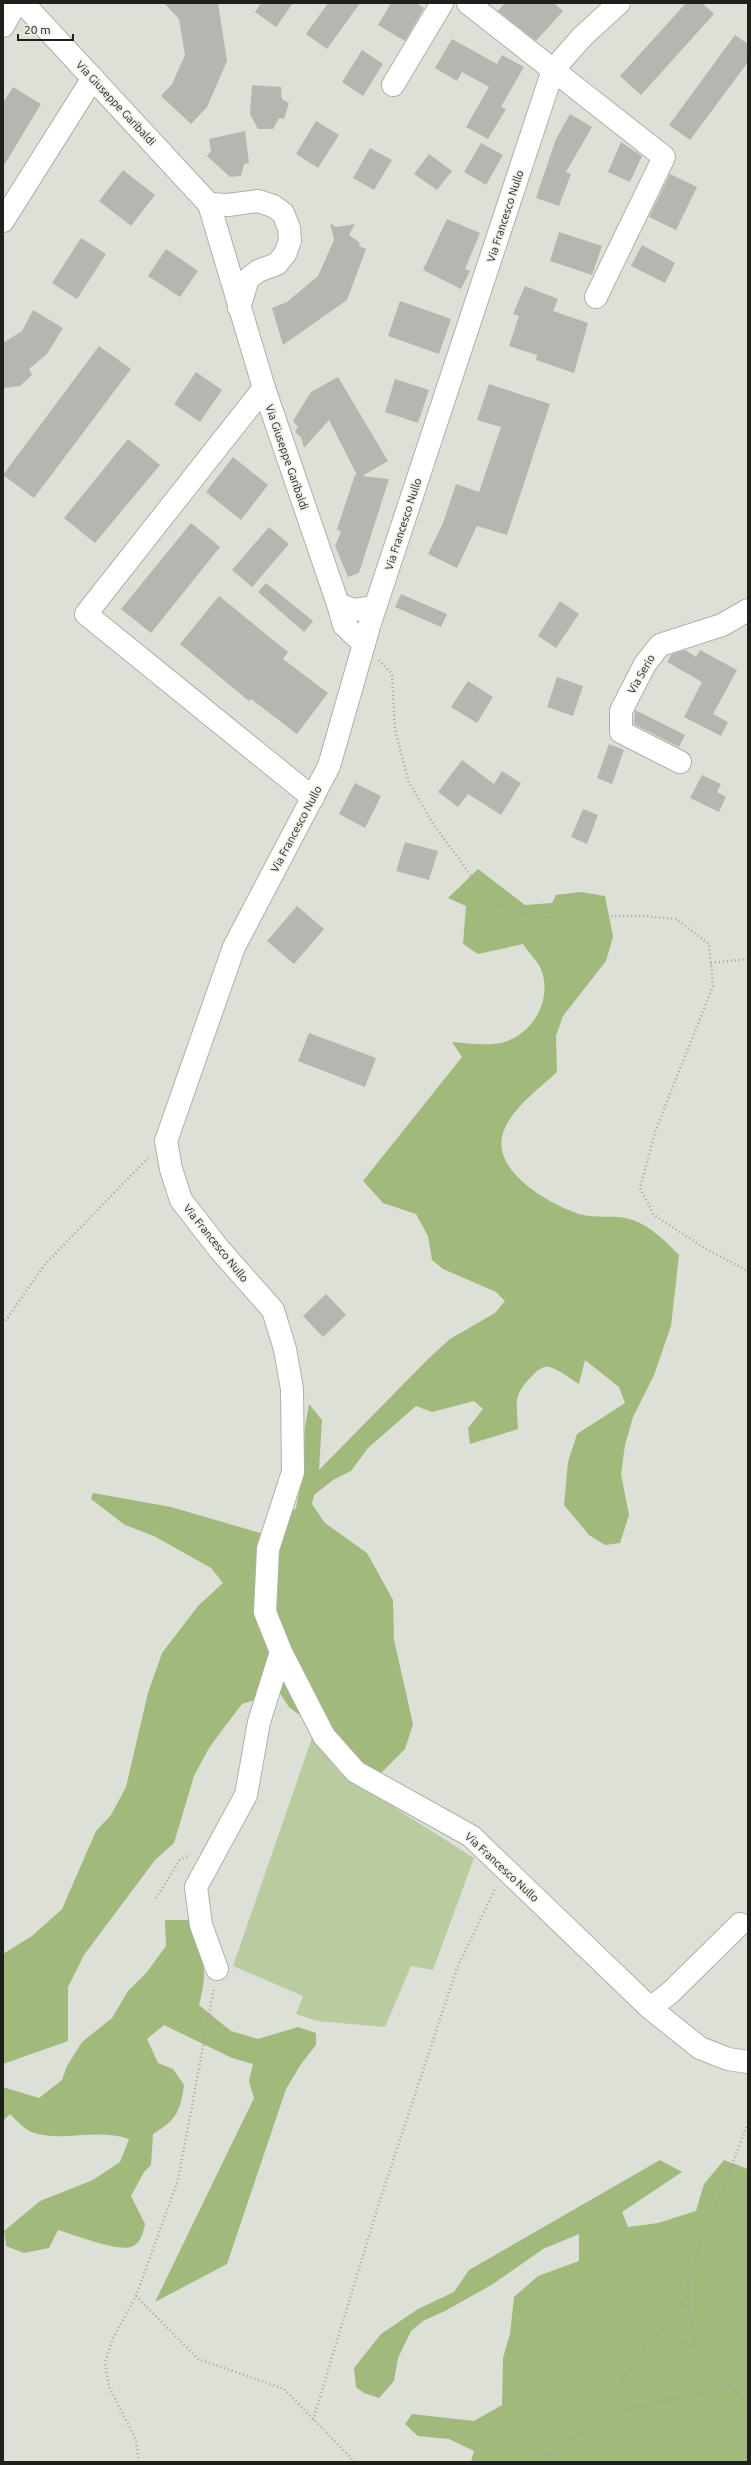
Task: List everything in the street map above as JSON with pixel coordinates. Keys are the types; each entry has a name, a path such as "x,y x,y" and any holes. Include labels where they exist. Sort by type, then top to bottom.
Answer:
{"street":[{"path":"3,26 16,3"},
{"name":"Via Giuseppe Garibaldi","path":"23,3 209,204 239,309 264,388 344,624 364,644"},
{"path":"393,85 442,3"},
{"path":"468,3 664,157 596,297"},
{"name":"Via Francesco Nullo","path":"619,3 582,37 552,70 375,607 329,766 234,947 166,1141 171,1169 181,1200 219,1249 272,1310 285,1349 292,1389 293,1472 268,1550 265,1612 282,1652 324,1736 356,1772 471,1836 650,2008 700,2048 728,2059 748,2062"},
{"path":"3,221 92,78"},
{"path":"209,204 228,205 258,201 273,206 283,213 289,228 290,241 285,254 277,264 258,271 248,279 239,309"},
{"path":"264,388 86,614 313,798"},
{"path":"338,604 354,610 375,607"},
{"name":"Via Serio","path":"680,762 621,732 621,711 644,664 660,645 722,625 748,610"},
{"path":"217,1969 201,1926 196,1887 216,1847 246,1795 259,1722 282,1652"},
{"path":"650,2008 670,1993 740,1924"}],"path":[{"path":"364,644 392,674 395,731 409,782 432,822 471,876 505,908 538,917 642,916 676,919 709,944 712,986 656,1129 640,1188 654,1215 706,1249 748,1272"},
{"path":"711,963 748,959"},
{"path":"3,1324 46,1263 166,1141"},
{"path":"156,1898 180,1860 194,1853 216,1847"},
{"path":"313,2420 379,2203 457,1968 493,1890 510,1873"},
{"path":"139,2462 136,2440 109,2387 105,2362 112,2340 136,2296 178,2180 217,1969"},
{"path":"748,2123 688,2279 688,2305 697,2345 729,2385 748,2403"},
{"path":"136,2296 198,2359 284,2389 355,2462"},
{"path":"604,2416 625,2374 652,2338 688,2297"},
{"path":"652,2338 697,2345"},
{"path":"540,2462 604,2416 729,2385"}],"green space":[{"path":"478,869 525,905 552,903 556,895 581,892 605,896 613,937 606,961 563,1016 556,1036 557,1072 514,1113 504,1130 501,1145 505,1159 513,1172 538,1194 579,1214 627,1218 640,1223 658,1235 679,1255 671,1326 654,1375 633,1417 625,1445 621,1474 629,1515 620,1543 605,1545 589,1535 564,1505 568,1462 577,1434 625,1403 619,1387 585,1360 579,1384 553,1368 544,1367 538,1370 526,1382 519,1394 517,1400 518,1429 470,1444 468,1428 483,1409 474,1401 432,1412 416,1406 368,1448 351,1471 333,1480 314,1495 312,1504 325,1523 367,1553 393,1600 394,1640 413,1724 405,1749 379,1775 289,1707 279,1692 242,1704 209,1748 194,1776 174,1843 155,1860 84,1955 68,1987 68,2041 3,2064 3,1954 32,1936 62,1909 96,1831 111,1815 126,1787 148,1693 162,1653 198,1606 223,1583 211,1568 154,1536 125,1525 91,1499 93,1493 171,1507 267,1535 296,1508 303,1472 305,1427 309,1404 322,1420 319,1470 428,1359 450,1339 495,1313 505,1301 496,1292 443,1269 432,1260 428,1236 416,1214 383,1203 363,1181 462,1057 452,1042 489,1044 501,1043 512,1039 530,1025 541,1006 544,995 542,972 536,961 523,944 478,954 463,944 466,906 448,898"},
{"path":"312,1738 340,1773 474,1858 433,1970 411,1966 385,2027 317,2021 296,2014 303,1996 233,1966"},
{"path":"165,1920 191,1920 199,1943 204,1971 204,1981 199,2005 231,2031 258,2039 298,2027 316,2033 316,2045 301,2064 286,2089 227,2264 155,2302 254,2098 249,2081 253,2064 232,2058 164,2025 147,2039 158,2063 173,2069 184,2085 181,2102 176,2115 172,2120 153,2134 151,2165 144,2172 131,2196 145,2224 139,2241 131,2247 124,2248 105,2245 58,2230 49,2248 24,2253 6,2246 4,2231 40,2201 93,2180 120,2162 129,2139 105,2135 57,2136 34,2133 21,2125 10,2114 3,2121 3,2087 39,2098 62,2080 67,2066 82,2042 112,2018 128,1991 147,1972 166,1946"},
{"path":"660,2160 682,2172 622,2212 628,2227 658,2223 696,2211 704,2184 724,2160 748,2169 748,2462 471,2462 474,2451 449,2439 418,2436 405,2424 412,2414 474,2421 502,2405 503,2358 510,2334 514,2297 538,2276 579,2261 579,2234 543,2249 493,2284 445,2311 423,2321 411,2331 398,2358 394,2381 379,2398 364,2393 356,2387 354,2368 381,2334 418,2309 454,2292 469,2270"}],"building":[{"path":"164,3 218,3 227,61 207,107 191,124 161,96 172,84 185,55 179,19"},
{"path":"261,3 293,3 276,27 255,12"},
{"path":"328,3 360,3 327,49 306,34"},
{"path":"391,3 416,3 424,8 405,41 378,25"},
{"path":"505,3 554,3 563,11 536,41 498,11"},
{"path":"686,3 702,3 714,14 641,95 620,76"},
{"path":"735,35 748,44 748,62 690,140 669,125"},
{"path":"452,39 497,64 502,55 524,67 501,107 506,109 488,139 466,127 489,87 462,72 457,81 435,68"},
{"path":"362,50 383,64 363,96 342,82"},
{"path":"252,85 281,87 282,99 289,103 284,119 279,118 273,129 258,129 250,114"},
{"path":"13,87 41,104 3,167 3,103"},
{"path":"570,114 592,127 566,172 571,174 559,206 536,198 556,139"},
{"path":"316,121 339,135 318,168 296,154"},
{"path":"245,131 249,163 244,164 241,176 230,177 207,156 211,151 209,139"},
{"path":"621,142 642,156 630,182 608,172"},
{"path":"481,143 503,155 486,185 464,172"},
{"path":"370,148 392,160 374,190 353,178"},
{"path":"429,154 452,171 437,190 414,174"},
{"path":"123,170 155,195 131,226 99,201"},
{"path":"670,174 697,187 676,230 649,217"},
{"path":"447,219 480,233 465,269 470,271 461,289 423,270"},
{"path":"330,223 336,227 355,224 349,235 360,243 359,246 366,249 347,300 283,345 272,308 287,302 318,276 334,240"},
{"path":"559,232 602,246 592,275 550,261"},
{"path":"81,238 106,254 77,299 52,283"},
{"path":"642,245 675,263 665,283 631,266"},
{"path":"166,249 198,271 180,297 148,276"},
{"path":"525,286 558,299 553,311 588,323 574,373 536,360 537,355 509,346 519,316 513,314"},
{"path":"400,301 451,319 439,354 388,336"},
{"path":"33,310 63,328 47,354 29,369 32,375 20,386 3,388 3,343 22,331"},
{"path":"99,346 131,369 34,498 3,475"},
{"path":"196,372 222,390 200,422 174,404"},
{"path":"338,377 388,461 362,476 389,479 359,573 348,577 335,546 341,532 337,529 355,475 357,475 329,420 304,448 301,437 295,432 298,427 293,421 311,392"},
{"path":"395,379 429,390 418,423 385,412"},
{"path":"489,384 550,404 507,535 477,526 457,568 428,554 443,523 456,484 479,492 501,427 477,420"},
{"path":"128,439 160,465 95,543 64,518"},
{"path":"233,457 268,485 241,520 206,492"},
{"path":"191,523 220,547 151,633 121,609"},
{"path":"269,527 289,544 252,587 232,570"},
{"path":"266,583 313,621 304,632 258,592"},
{"path":"401,594 447,614 441,627 395,607"},
{"path":"219,596 288,652 283,659 328,693 297,734 251,699 249,701 180,644"},
{"path":"560,601 579,614 556,648 538,636"},
{"path":"685,650 696,657 700,650 737,670 713,714 728,722 721,736 684,717 702,682 667,662 672,654"},
{"path":"557,677 583,686 573,716 547,707"},
{"path":"468,681 493,697 477,723 451,707"},
{"path":"635,710 685,735 679,747 634,724"},
{"path":"609,744 624,750 612,784 597,778"},
{"path":"462,760 494,784 502,771 521,783 501,815 468,794 458,807 438,792"},
{"path":"702,775 721,784 717,792 726,797 719,812 690,798"},
{"path":"355,783 381,796 365,828 339,814"},
{"path":"583,809 598,815 587,844 571,837"},
{"path":"405,842 438,851 429,880 396,871"},
{"path":"297,906 324,929 294,964 267,941"},
{"path":"309,1033 376,1058 365,1087 298,1061"},
{"path":"326,1294 346,1315 323,1337 303,1316"}]}
